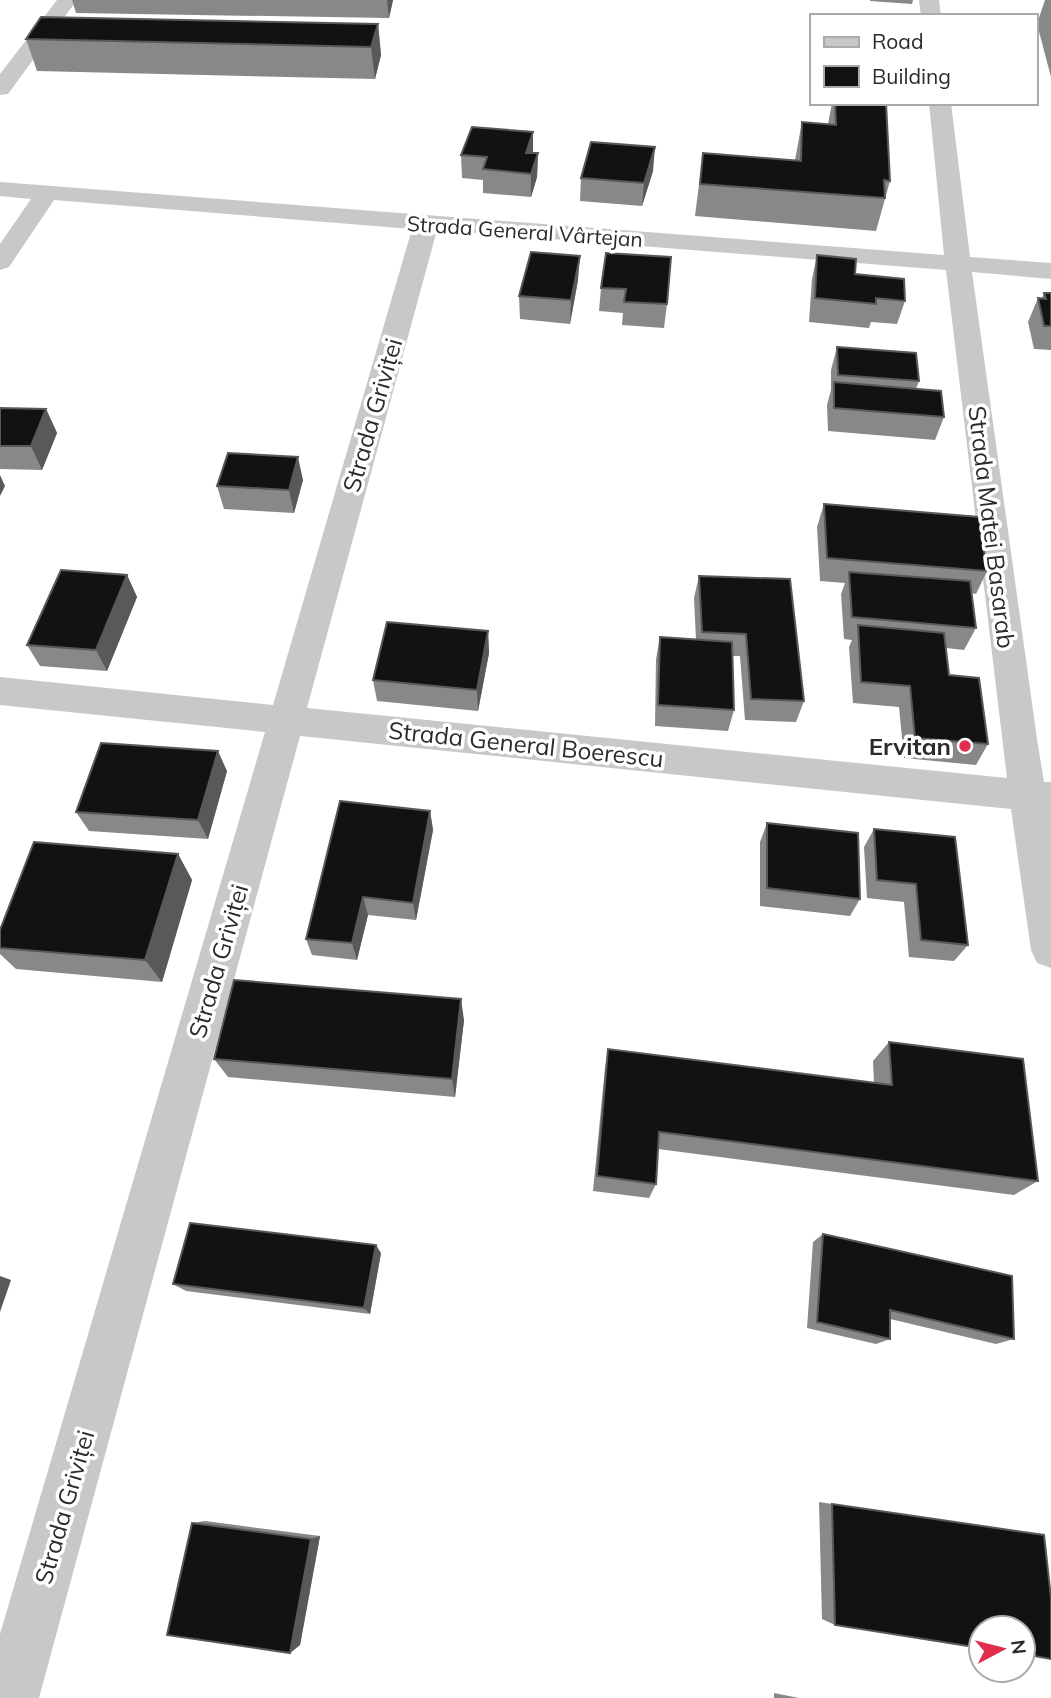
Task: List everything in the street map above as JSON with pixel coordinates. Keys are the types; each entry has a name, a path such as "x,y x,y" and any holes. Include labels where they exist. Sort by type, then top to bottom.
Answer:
{"street":[{"path":"0,89 67,0"},
{"name":"Strada Matei Basarab","path":"940,105 957,264 1039,797 1051,950"},
{"name":"Strada General Vârtejan","path":"0,189 1051,271"},
{"path":"0,262 47,193"},
{"name":"Strada Griviței","path":"10,1698 426,224"},
{"name":"Strada General Boerescu","path":"0,691 1039,797"}],"building":[{"path":"41,17 378,24 371,47 26,39"},
{"path":"835,105 886,105 890,181 884,180 885,198 700,184 703,153 801,161 802,122 836,125"},
{"path":"472,127 533,132 526,153 538,153 531,174 483,169 487,157 461,155"},
{"path":"591,142 655,147 644,183 581,178"},
{"path":"531,252 580,256 571,300 519,296"},
{"path":"606,253 671,257 667,304 624,302 626,289 601,288"},
{"path":"817,255 856,259 855,274 904,279 905,301 876,298 876,304 815,298"},
{"path":"1044,293 1051,293 1051,326 1044,326 1038,298 1046,299"},
{"path":"837,347 916,353 919,381 838,375"},
{"path":"834,382 941,391 944,417 834,408"},
{"path":"0,408 46,409 31,446 0,446"},
{"path":"228,453 298,457 289,490 217,486"},
{"path":"824,504 979,517 987,571 827,558"},
{"path":"61,570 127,575 96,650 27,645"},
{"path":"849,572 970,581 976,628 852,617"},
{"path":"699,576 790,579 804,701 751,699 746,634 702,632"},
{"path":"387,622 488,631 477,690 373,680"},
{"path":"858,625 944,633 949,675 979,678 988,744 915,738 910,686 861,682"},
{"path":"660,637 732,642 734,710 658,705"},
{"path":"101,743 218,751 198,820 76,812"},
{"path":"340,801 430,811 413,903 363,897 352,943 306,939"},
{"path":"767,823 858,833 860,899 767,888"},
{"path":"874,829 955,837 968,945 921,940 916,884 877,880"},
{"path":"34,842 178,854 145,960 0,948 0,930"},
{"path":"234,980 461,999 452,1079 214,1059"},
{"path":"889,1042 1023,1059 1038,1181 659,1132 656,1184 597,1176 608,1049 892,1085"},
{"path":"190,1223 376,1245 364,1308 173,1284"},
{"path":"823,1234 1012,1276 1014,1339 890,1310 890,1339 817,1322"},
{"path":"832,1504 1044,1535 1051,1598 1051,1659 1037,1656 1037,1614 967,1614 967,1646 835,1625"},
{"path":"192,1523 311,1539 290,1653 167,1635"}],"place":[{"name":"Ervitan","path":"965,746"}]}
